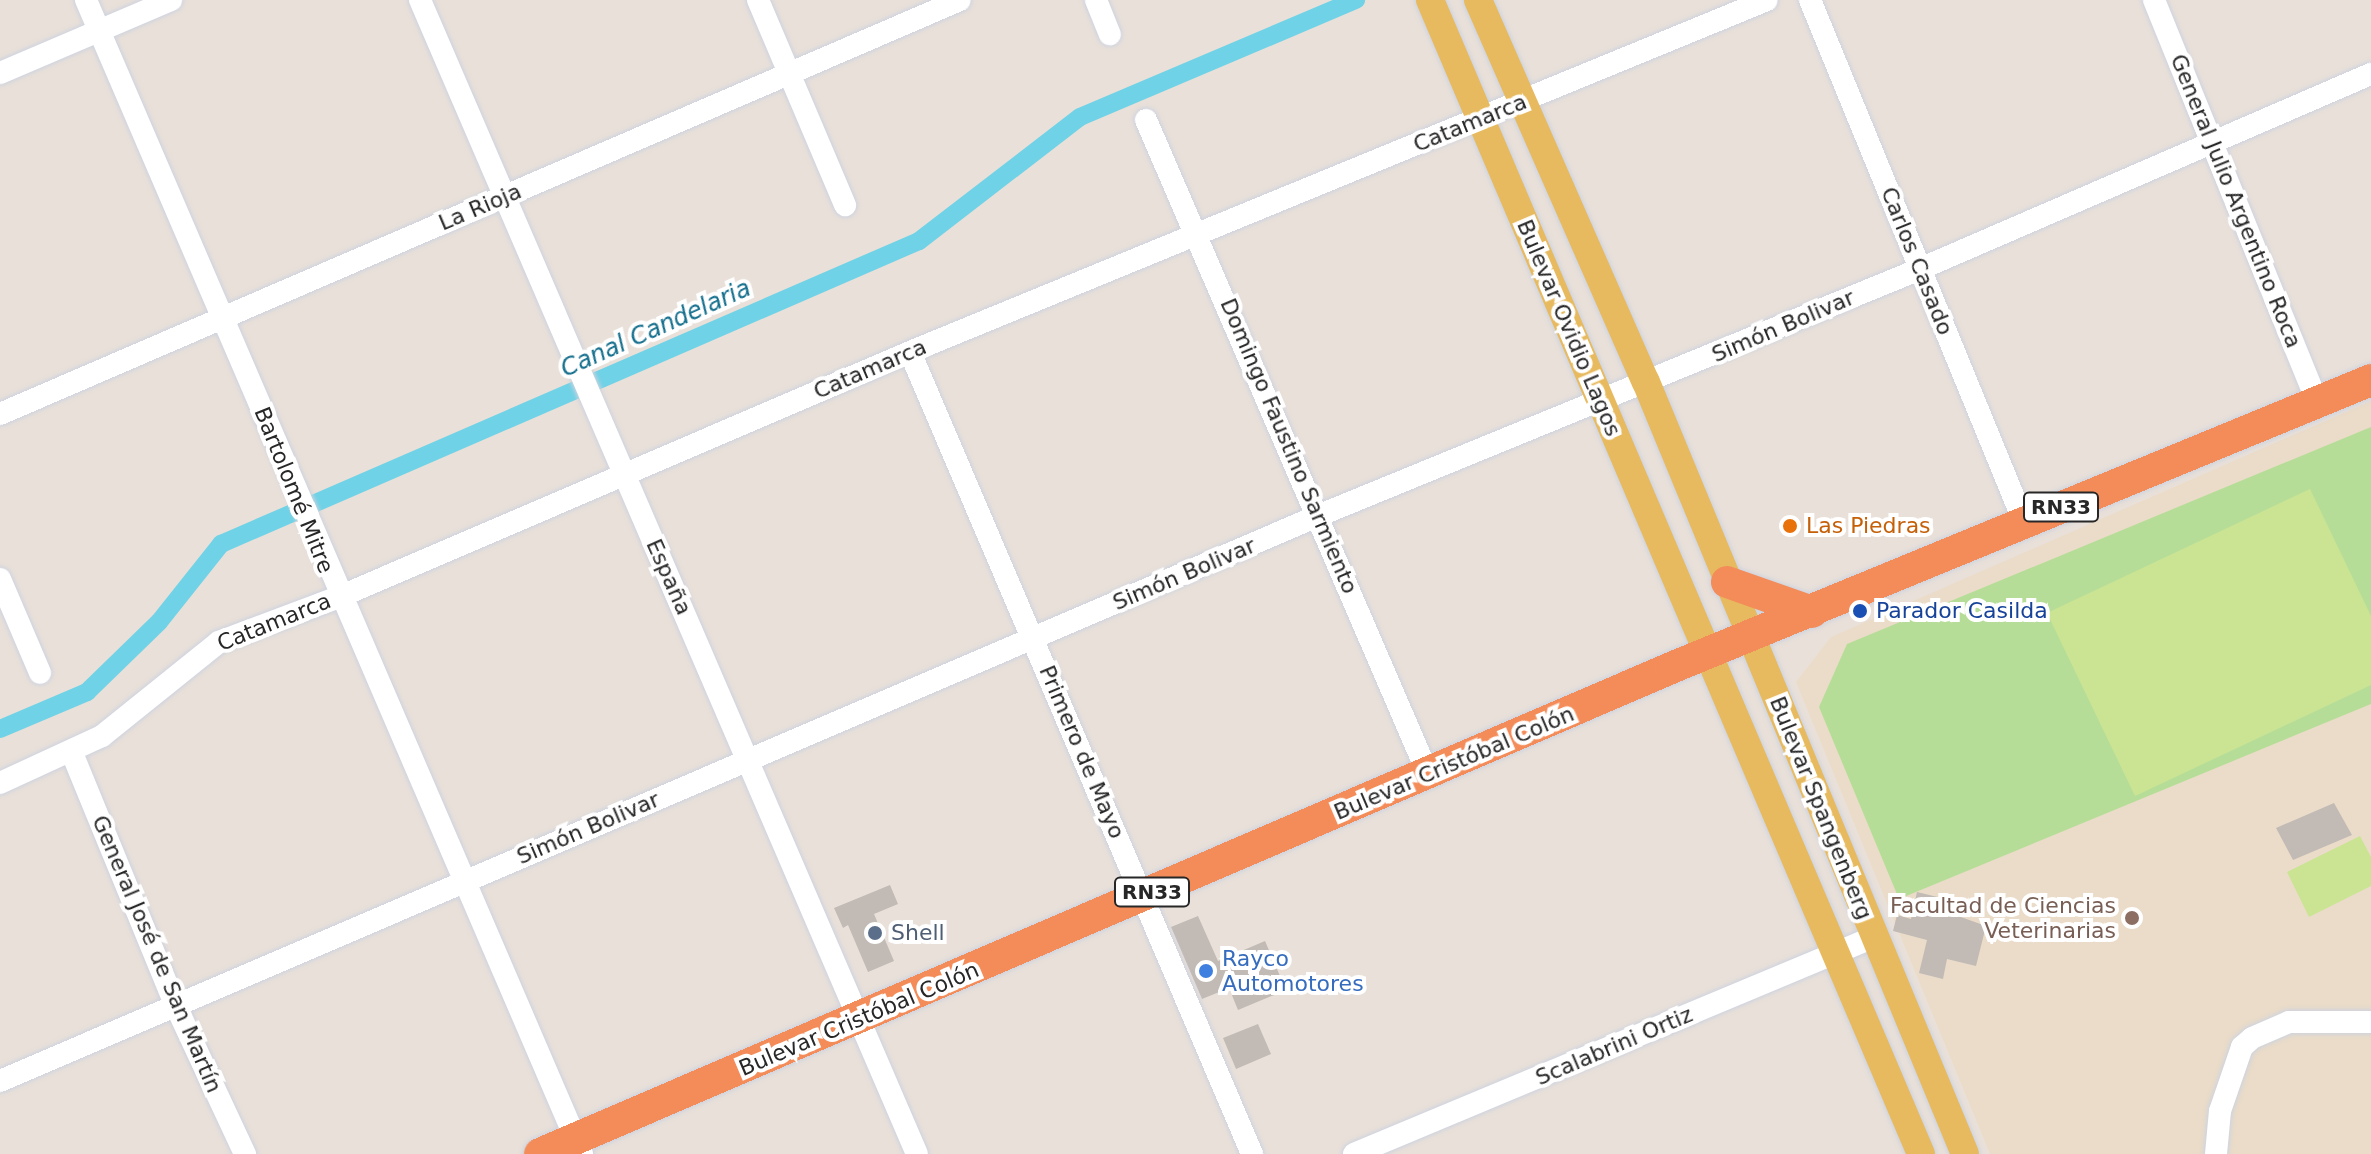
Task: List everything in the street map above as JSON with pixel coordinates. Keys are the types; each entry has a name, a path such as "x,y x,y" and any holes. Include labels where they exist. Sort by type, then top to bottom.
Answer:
{"highway":[{"name":"Bulevar Cristóbal Colón","path":"540,1154 578,1147 860,1020 1428,774 2024,522 2371,380"},
{"path":"1727,582 1812,612"}],"main road":[{"path":"1478,0 1646,382 1752,638"},
{"name":"Bulevar Ovidio Lagos","path":"1432,3 1710,655"},
{"name":"Bulevar Spangenberg","path":"1752,638 1965,1154"},
{"name":"Bulevar Spangenberg","path":"1710,655 1921,1154"}],"street":[{"name":"Bartolomé Mitre","path":"86,0 314,539 578,1147"},
{"path":"0,73 171,0"},
{"name":"España","path":"420,0 917,1154"},
{"path":"758,0 845,205"},
{"name":"La Rioja","path":"0,414 960,0"},
{"path":"1096,0 1110,34"},
{"name":"Catamarca","path":"0,783 72,753 102,736 203,651 339,597 910,352 1767,0"},
{"name":"Carlos Casado","path":"1810,0 2024,522"},
{"name":"General Julio Argentino Roca","path":"2154,0 2317,402"},
{"name":"Simón Bolivar","path":"0,1081 1320,515 1920,269 2371,74"},
{"name":"Domingo Faustino Sarmiento","path":"1146,120 1320,515 1428,774"},
{"name":"Primero de Mayo","path":"910,352 1252,1154"},
{"path":"0,579 40,673"},
{"name":"General José de San Martín","path":"72,753 175,1004 245,1154"},
{"name":"Scalabrini Ortiz","path":"1354,1154 1874,937"},
{"path":"2219,1153 2220,1111 2242,1047 2252,1038 2289,1022 2371,1022"}],"shaded area":[{"name":"Facultad de Ciencias Veterinarias","path":"2371,401 2371,1154 1990,1154 1796,682 1831,637"}],"green space":[{"path":"2371,427 2371,704 1899,899 1819,707 1847,644"},
{"path":"2310,489 2371,616 2371,685 2135,796 2047,613"},
{"path":"2360,836 2371,857 2371,886 2309,917 2287,872"}],"building":[{"path":"2334,803 2352,835 2293,860 2276,828"},
{"path":"890,885 898,904 874,914 894,961 868,972 848,925 843,928 834,908"},
{"path":"1917,892 1962,903 1958,916 1986,926 1976,966 1947,959 1943,979 1919,973 1927,940 1893,931 1897,915 1911,919"},
{"path":"1198,916 1218,961 1265,941 1286,990 1238,1010 1229,988 1202,999 1171,927"},
{"path":"1258,1024 1271,1054 1236,1069 1223,1038"}],"waterway":[{"name":"Canal Candelaria","path":"0,729 87,692 159,622 221,544 919,241 1080,117 1356,0"}],"place":[{"name":"Las Piedras","path":"1790,526"},
{"name":"Parador Casilda","path":"1860,611"},
{"name":"Facultad de Ciencias Veterinarias","path":"2132,918"},
{"name":"Shell","path":"875,933"},
{"name":"Rayco Automotores","path":"1206,971"}]}
